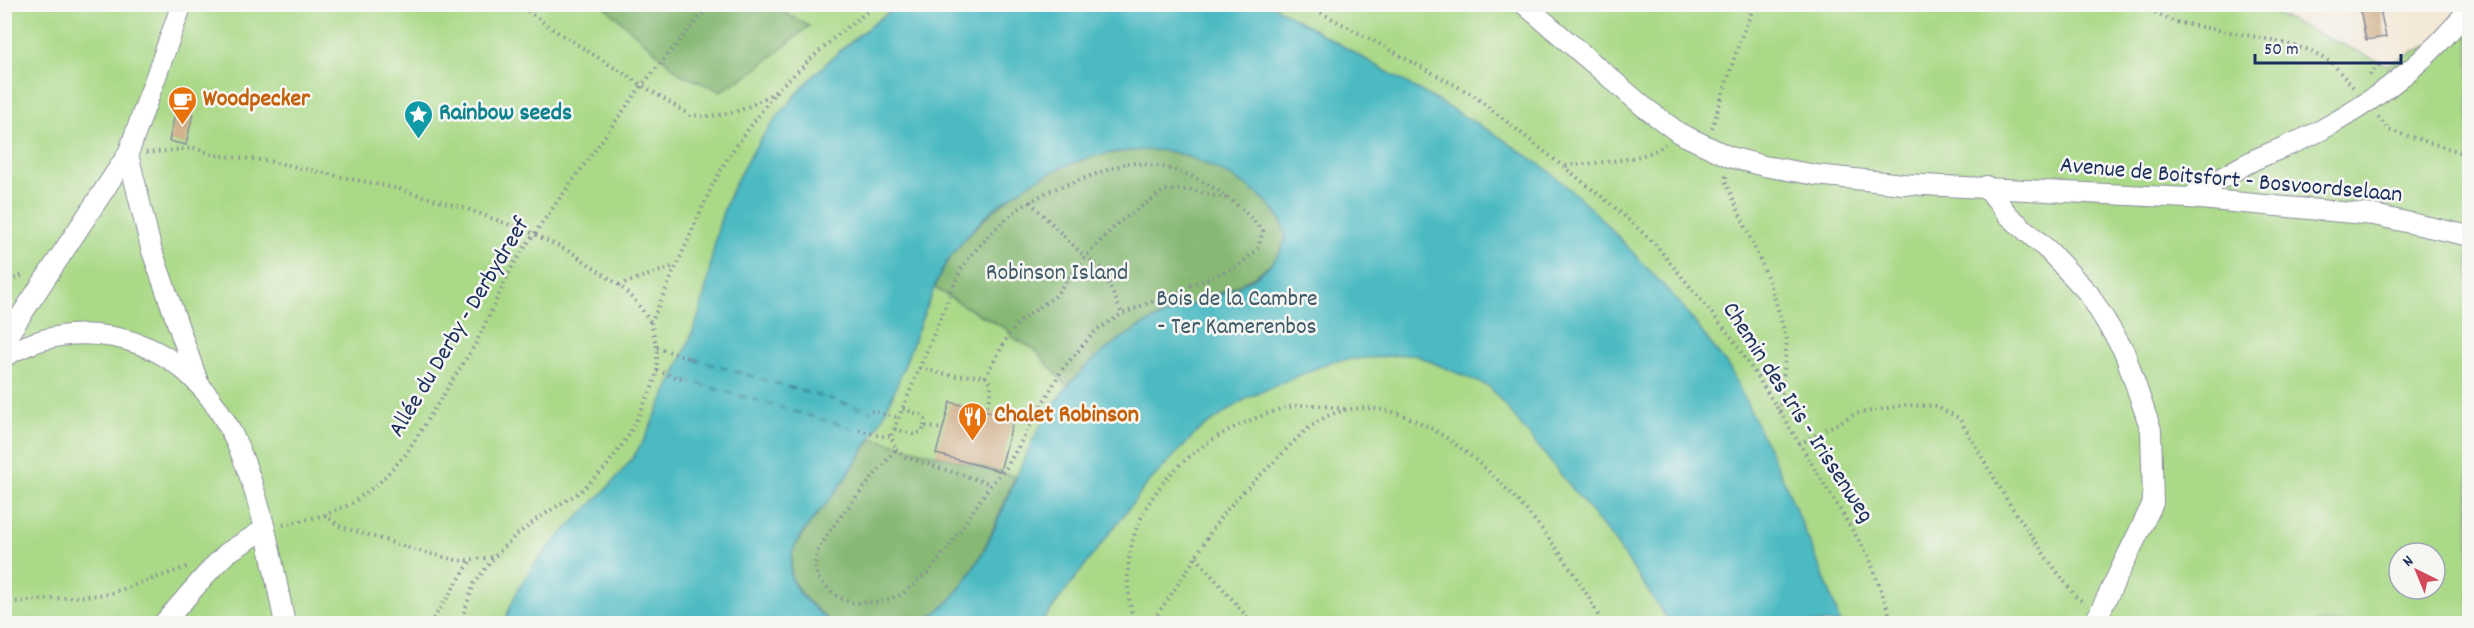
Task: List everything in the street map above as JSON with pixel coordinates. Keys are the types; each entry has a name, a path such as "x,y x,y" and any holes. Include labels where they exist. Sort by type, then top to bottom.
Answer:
{"street":[{"path":"4,341 128,154 182,4"},
{"name":"Avenue de Boitsfort - Bosvoordselaan","path":"1524,4 1644,107 1679,133 1730,157 1764,166 1816,175 1904,184 1986,186 2189,198 2374,215 2469,236"},
{"path":"2189,198 2254,160 2323,129 2372,97 2416,66 2458,23 2469,7"},
{"path":"128,154 151,248 199,385"},
{"path":"1986,186 2008,215 2049,251 2089,294 2124,351 2151,429 2152,503 2097,618"},
{"path":"4,357 25,344 56,335 96,334 120,338 149,348 177,366 199,385 229,424 249,472 265,529 285,624"},
{"path":"163,624 211,568 228,553 265,529"}],"path":[{"path":"518,4 554,30 690,116 708,117 729,115 754,105 777,90 835,37 877,4"},
{"name":"Allée du Derby - Derbydreef","path":"265,529 325,515 351,504 379,483 406,454 476,343 513,265 534,234 642,85 711,4"},
{"name":"Chemin des Iris - Irissenweg","path":"1305,4 1473,95 1565,166 1655,244 1732,338 1780,412 1869,557 1893,624"},
{"path":"1706,147 1740,40 1755,4"},
{"path":"2139,4 2175,22 2272,40 2306,49 2332,63 2372,97 2389,130 2469,155"},
{"path":"651,323 712,186 729,156 777,90"},
{"path":"1565,166 1658,151 1679,133"},
{"path":"128,154 174,152 194,148 215,155 268,160 314,169 410,192 534,234 574,254 619,285 638,304 651,323 657,348 657,371 652,388 629,435 606,467 581,491 514,537 494,557 474,584 460,624"},
{"path":"1730,157 1725,180 1770,283 1787,340 1780,412"},
{"path":"891,436 961,269 994,230 1030,202 1049,191 1127,163 1150,163 1176,170 1234,201 1263,231 1258,248 1240,265 1122,314 1096,330 1075,351 1061,371 1014,456 947,550 927,573 901,595 880,602 851,603 835,595 818,578 814,565 819,547 896,449"},
{"path":"985,377 1010,332 1018,323 1055,296 1085,257 1118,223 1165,190 1190,190 1234,201"},
{"path":"1030,202 1085,257 1102,268 1122,314"},
{"path":"619,285 675,266"},
{"path":"657,348 693,359"},
{"path":"920,368 948,375 975,373 985,377 992,391 987,411"},
{"path":"657,371 685,380"},
{"path":"1135,624 1128,604 1127,562 1134,534 1145,507 1182,463 1218,434 1264,414 1308,405 1350,410"},
{"path":"1799,444 1855,414 1904,405 1935,406 1959,418 2007,501 2076,597 2097,618"},
{"path":"1150,624 1221,517 1299,436 1322,418 1370,407 1422,423 1451,439 1481,464 1565,558 1602,624"},
{"path":"895,429 916,434 922,432 924,417 903,409"},
{"path":"870,411 899,418"},
{"path":"924,426 942,429"},
{"path":"859,430 880,436 891,436"},
{"path":"891,436 896,449 905,457 992,484"},
{"path":"325,515 339,526 460,561 494,557"},
{"path":"1196,557 1253,624"},
{"path":"430,624 472,559"},
{"path":"4,603 61,600 109,594 195,564"}],"green space":[{"name":"Bois de la Cambre - Ter Kamerenbos","path":"2254,4 2387,65 2469,26 2469,623 5,623 4,5"},
{"path":"603,5 771,5 809,26 749,75 720,91 681,74"},
{"name":"Robinson Island","path":"1132,150 1164,150 1192,157 1227,173 1258,194 1280,219 1285,240 1275,259 1256,275 1231,288 1157,318 1132,332 1087,366 1067,386 1034,349 1012,337 1007,329 935,288 944,266 956,249 997,207 1029,183 1078,160"},
{"path":"872,438 1015,476 990,536 967,578 939,611 923,622 831,623 803,596 791,577 792,551"}],"water":[{"path":"900,5 1272,5 1498,136 1548,170 1590,207 1679,302 1730,369 1785,483 1830,592 1840,623 1670,623 1613,539 1490,387 1413,354 1333,361 1247,398 1198,431 1148,483 1041,623 922,623 950,601 974,568 995,528 1033,440 1058,398 1074,379 1103,352 1135,330 1173,311 1223,294 1239,286 1268,267 1279,254 1285,236 1280,219 1268,203 1250,188 1229,175 1187,157 1167,151 1152,150 1096,156 1048,173 1018,191 988,214 947,262 936,284 893,395 876,430 831,498 801,535 793,551 791,576 793,583 808,602 831,623 505,623 514,597 529,573 566,529 607,489 644,440 692,333 704,297 722,215 735,184 752,154 772,124 819,70 873,24"}],"building":[{"path":"2359,4 2388,4 2381,14 2386,37 2366,40"},
{"path":"177,105 194,109 186,145 169,141"},
{"name":"Chalet Robinson","path":"950,402 1014,418 1000,471 936,454"}],"ferry route":[{"path":"693,359 871,411"},
{"path":"685,380 859,430"}],"place":[{"name":"Woodpecker","path":"182,126"},
{"name":"Rainbow seeds","path":"418,140"},
{"name":"Chalet Robinson","path":"973,442"}]}
